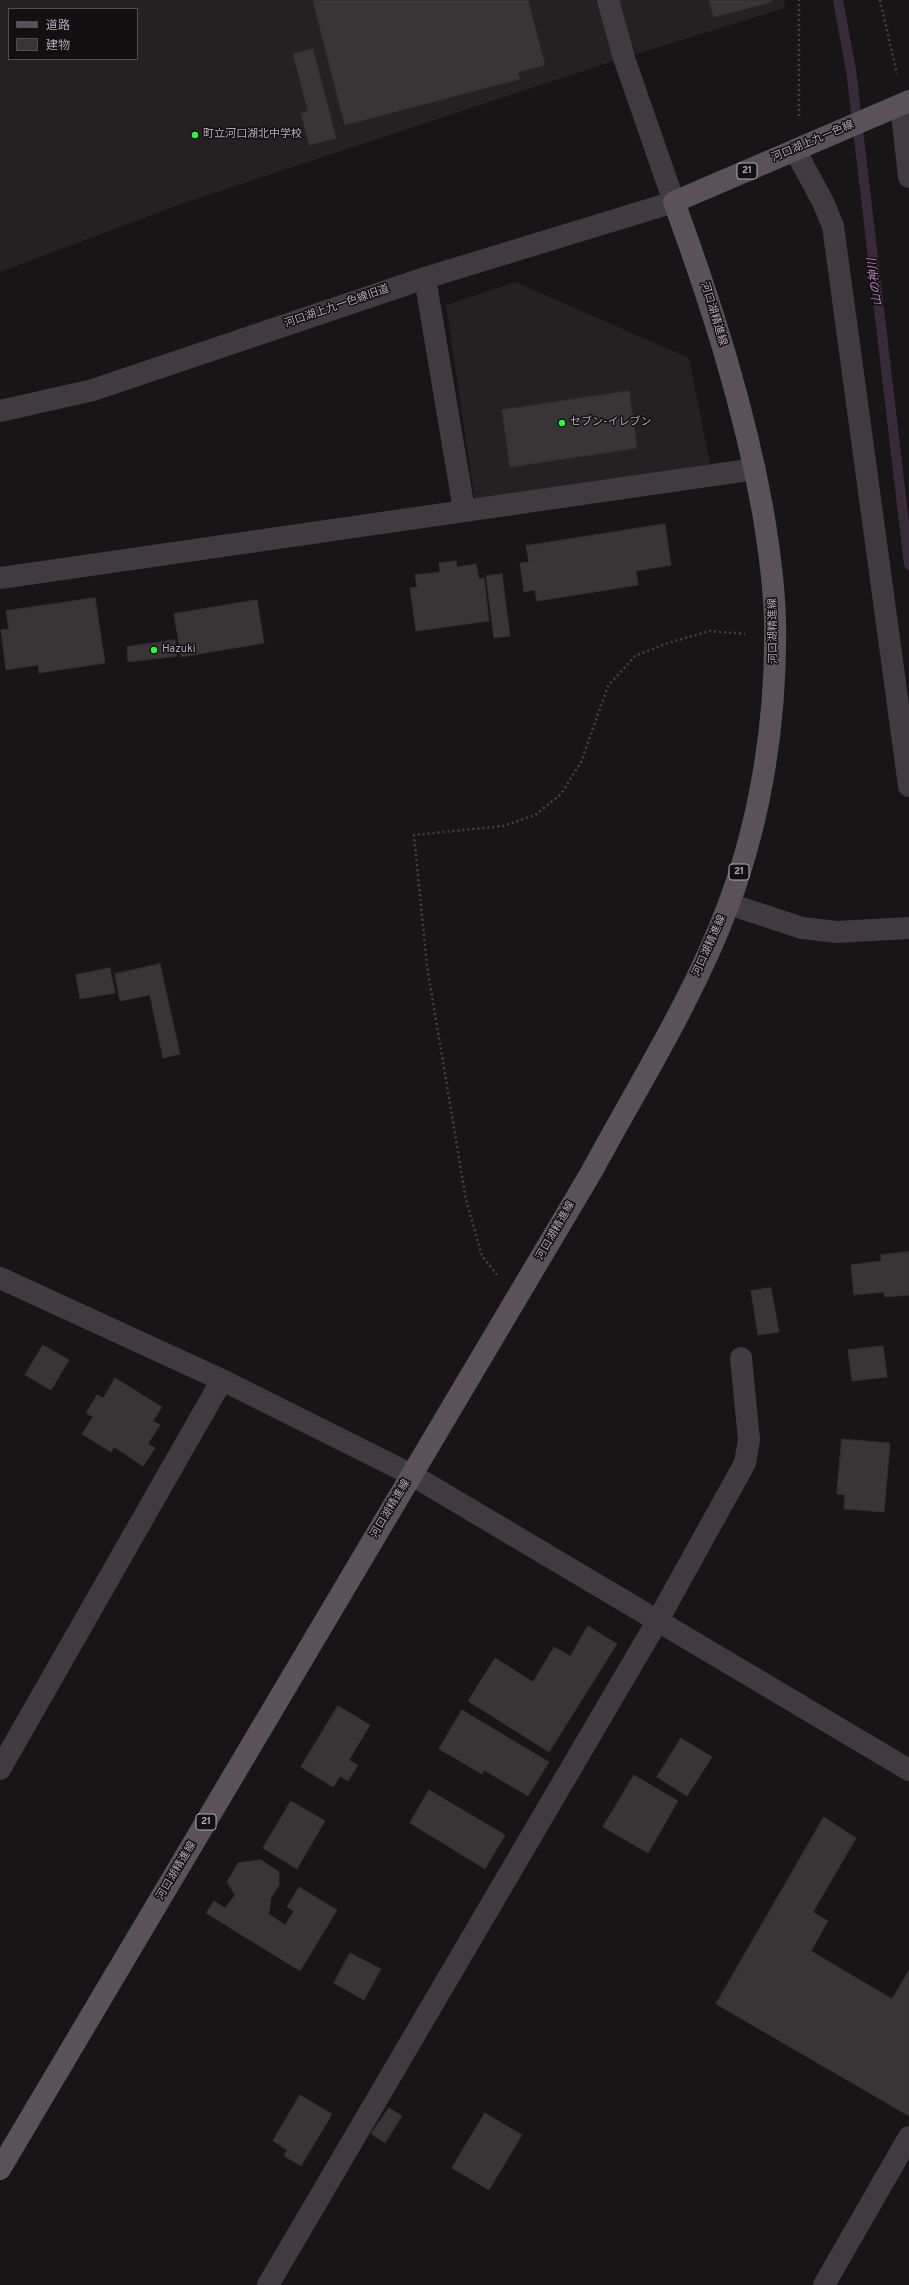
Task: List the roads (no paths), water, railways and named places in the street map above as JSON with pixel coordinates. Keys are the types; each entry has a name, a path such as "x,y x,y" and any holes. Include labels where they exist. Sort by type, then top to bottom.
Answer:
{"main road":[{"name":"河口湖上九一色線","path":"674,202 898,106"},
{"name":"河口湖精進線","path":"0,2169 592,1171 680,1011 708,955 728,904 749,837 761,783 769,730 775,643 775,618 770,552 755,469 728,362 702,276 674,202"}],"street":[{"path":"608,0 624,58 674,202"},
{"path":"898,106 909,177"},
{"path":"795,150 823,202 833,226 909,786"},
{"name":"河口湖上九一色線旧道","path":"0,411 93,390 425,278 674,202"},
{"path":"425,278 464,510"},
{"path":"0,578 755,469"},
{"path":"728,904 802,928 836,932 909,928"},
{"path":"0,1278 222,1380 412,1475 909,1770"},
{"path":"268,2285 658,1620 745,1463 749,1440 741,1358"},
{"path":"0,1769 222,1380"},
{"path":"824,2285 909,2137"}],"waterway":[{"name":"山の神川","path":"838,0 851,70 909,565"}],"place":[{"name":"町立河口湖北中学校","path":"195,135"},
{"name":"セブン-イレブン","path":"562,423"},
{"name":"Hazuki","path":"154,650"}]}
